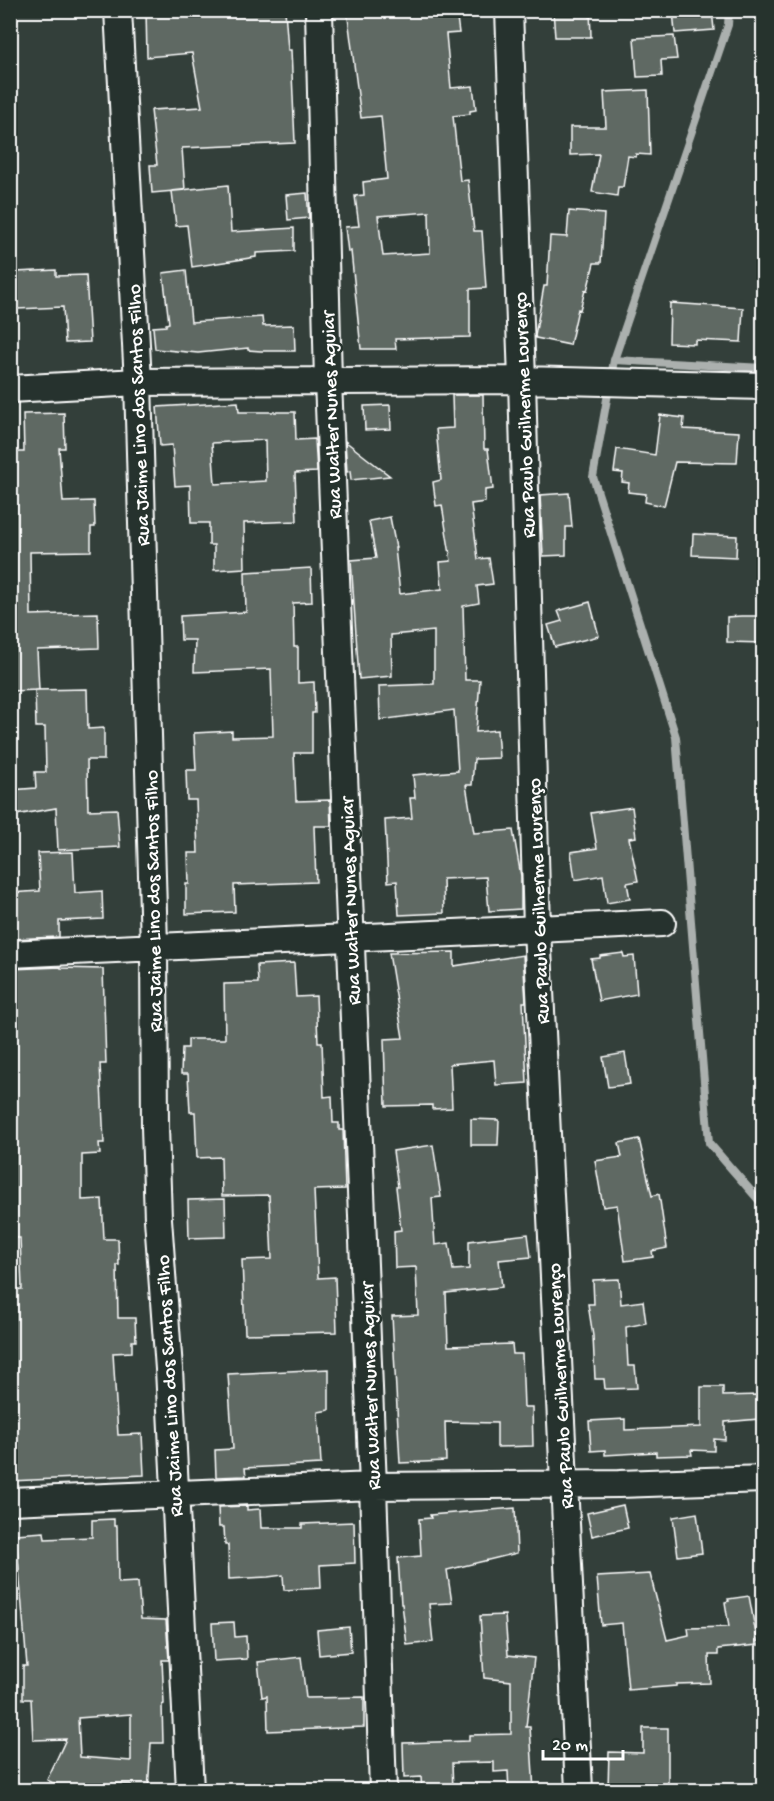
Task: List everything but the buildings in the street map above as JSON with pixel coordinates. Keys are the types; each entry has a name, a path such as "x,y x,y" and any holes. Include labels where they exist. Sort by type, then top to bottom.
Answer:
{"street":[{"name":"Rua Jaime Lino dos Santos Filho","path":"118,10 138,382 154,946 158,1208 168,1346 190,1791"},
{"name":"Rua Walter Nunes Aguiar","path":"319,10 328,381 373,1486 383,1791"},
{"name":"Rua Paulo Guilherme Lourenço","path":"508,10 522,380 537,929 579,1791"},
{"path":"10,389 138,382 522,380 764,386"},
{"path":"10,954 662,922"},
{"path":"10,1501 373,1486 564,1485 764,1479"}],"waterway":[{"path":"729,10 728,25 614,360 593,477 676,737 709,1143 764,1206"},
{"path":"614,360 764,368"}]}
